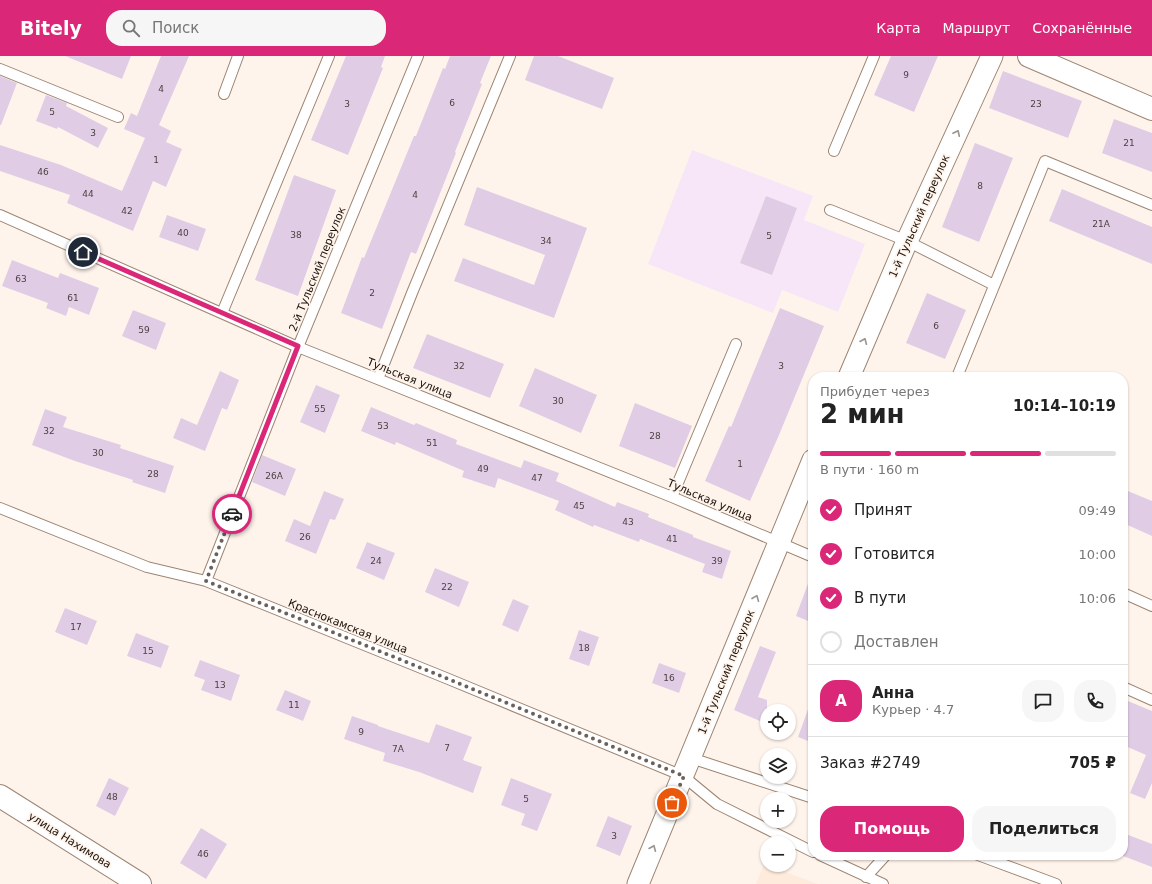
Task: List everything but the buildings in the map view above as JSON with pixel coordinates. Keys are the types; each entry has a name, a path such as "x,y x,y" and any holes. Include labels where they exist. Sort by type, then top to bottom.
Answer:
{"main road":[{"path":"1029,56 1152,109"},
{"name":"улица Нахимова","path":"0,796 140,884"}],"street":[{"name":"1-й Тульский переулок","path":"850,372 907,241 992,56"},
{"name":"1-й Тульский переулок","path":"638,884 808,472"}],"lane":[{"path":"224,94 238,56"},
{"path":"222,313 329,56"},
{"name":"2-й Тульский переулок","path":"206,581 298,346 418,56"},
{"path":"378,379 412,292 510,56"},
{"path":"834,151 874,56"},
{"path":"0,69 118,117"},
{"path":"959,372 1045,162 1152,205"},
{"path":"830,210 907,241 994,285"},
{"name":"Тульская улица","path":"0,216 298,346 672,497 808,555"},
{"path":"672,497 736,344"},
{"name":"Краснокамская улица","path":"0,508 147,567 206,581 446,678 687,767 808,797"},
{"path":"1128,595 1152,606"},
{"path":"1128,689 1152,700"},
{"path":"687,767 717,804 808,850"},
{"path":"830,860 883,884"},
{"path":"866,877 881,860"},
{"path":"991,860 1056,884"}],"shaded area":[{"path":"692,150 813,196 804,220 865,244 838,312 782,290 773,313 648,264"},
{"path":"761,872 786,872 818,884 756,884"}],"way so far":[{"path":"232,514 206,581 684,776 672,803"}],"route":[{"path":"83,252 298,346 232,514"}]}
